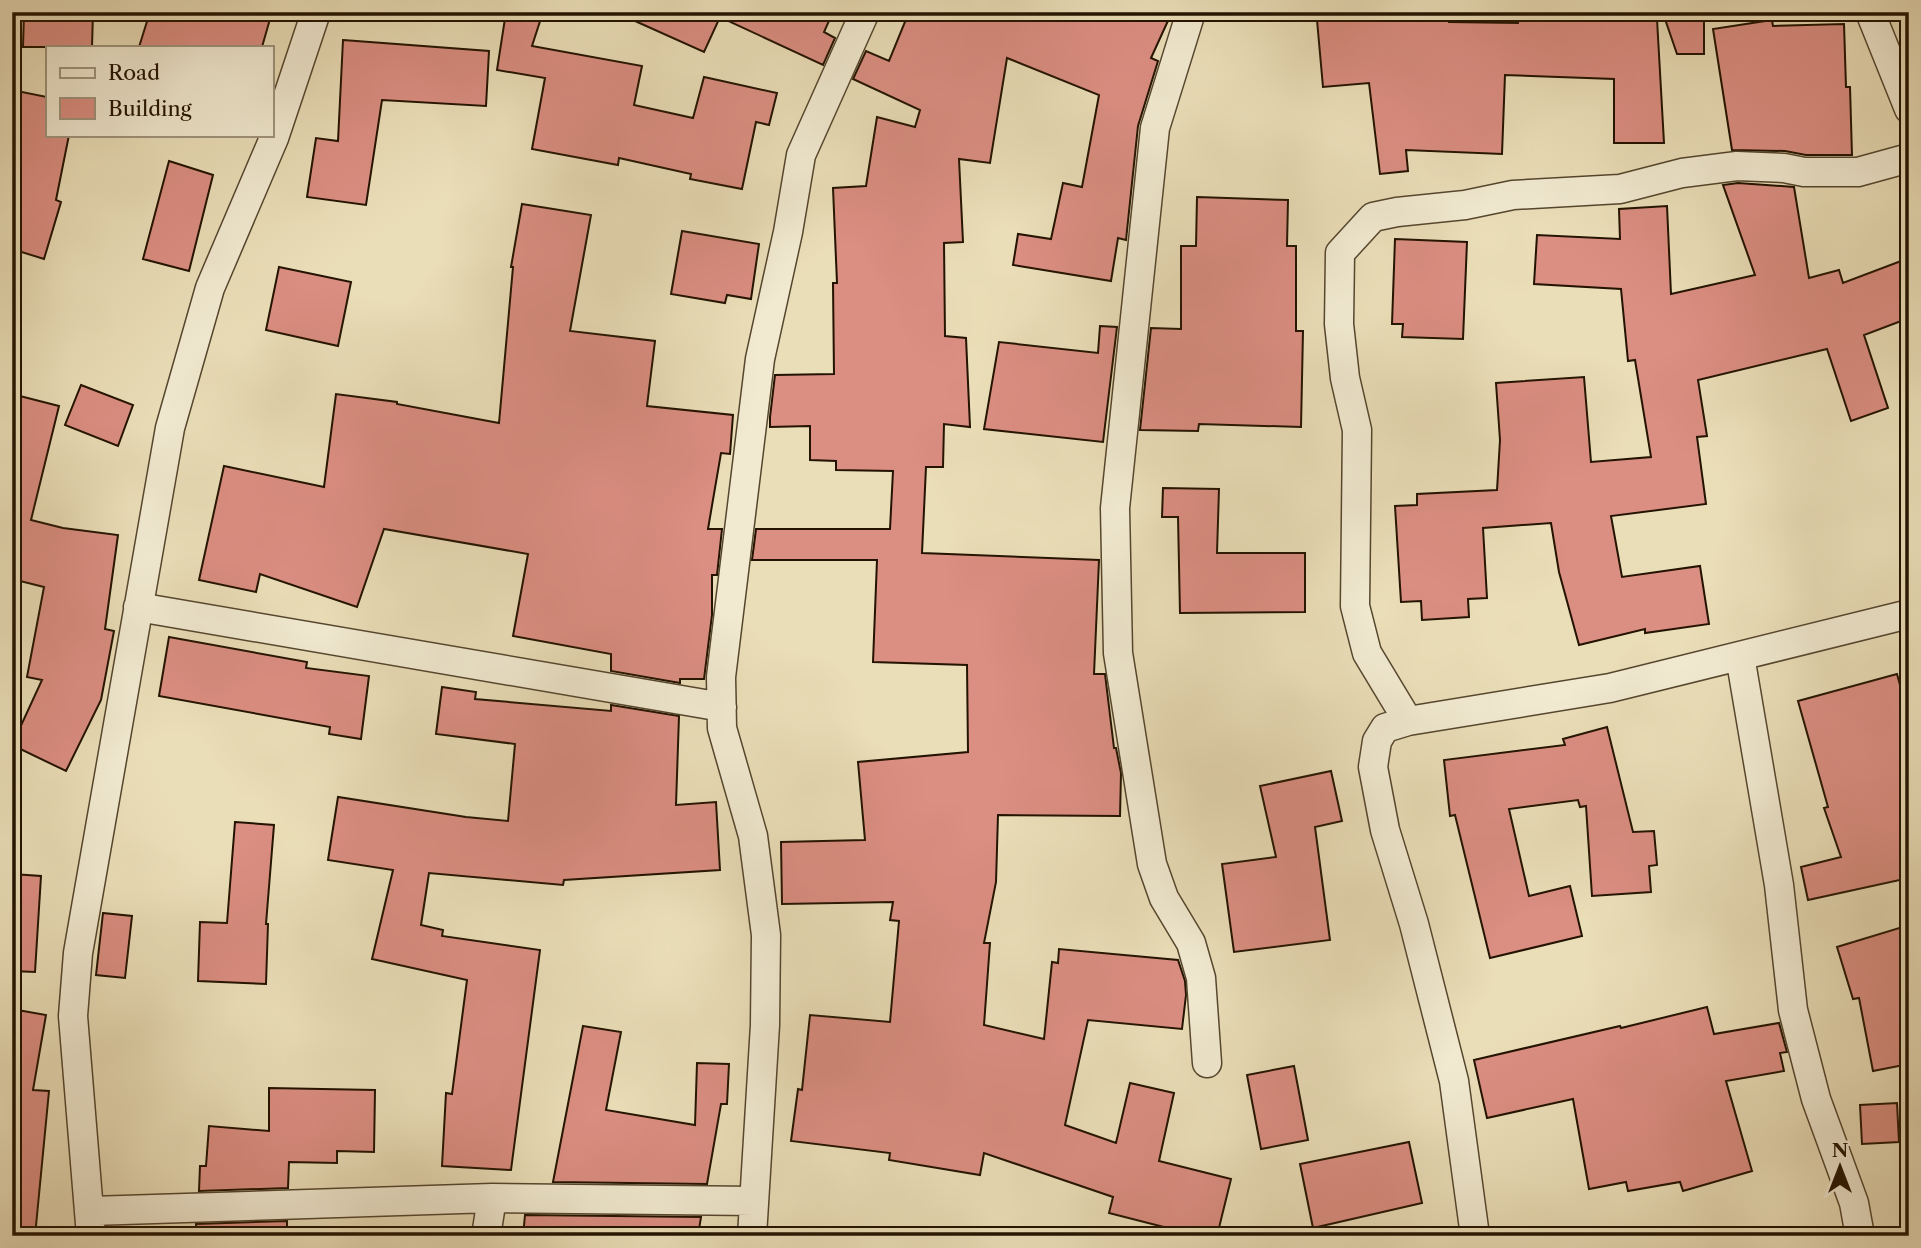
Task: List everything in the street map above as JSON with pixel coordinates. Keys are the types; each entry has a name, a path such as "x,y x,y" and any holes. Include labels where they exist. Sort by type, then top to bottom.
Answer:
{"street":[{"path":"316,12 274,138 210,288 170,428 77,966 73,1016 91,1223 492,1198 754,1201"},
{"path":"751,1236 765,1025 766,935 752,836 722,728 721,677 760,359 802,155 865,12"},
{"path":"1191,12 1155,128 1116,522 1118,653 1152,864 1164,898 1191,943 1201,978 1207,1063"},
{"path":"1870,12 1909,109"},
{"path":"1408,721 1367,653 1355,606 1357,429 1345,378 1339,324 1340,253 1373,217 1396,212 1465,205 1513,195 1620,189 1682,173 1737,166 1784,168 1804,172 1858,172 1909,158"},
{"path":"138,607 722,707"},
{"path":"1475,1236 1454,1081 1414,924 1385,830 1373,767 1377,741 1385,728 1408,721 1610,688 1909,614"},
{"path":"1740,656 1779,885 1793,1010 1816,1099 1854,1203 1860,1236"},
{"path":"486,1236 492,1198"}],"building":[{"path":"24,12 93,12 92,46 23,47"},
{"path":"150,12 272,12 262,46 139,46"},
{"path":"506,12 543,12 532,46 642,66 634,105 693,118 704,77 777,93 769,125 756,122 742,189 690,179 691,174 619,158 618,165 532,149 545,78 497,70"},
{"path":"615,12 833,12 824,32 835,38 823,65 720,17 704,52"},
{"path":"909,12 1172,12 1151,58 1158,61 1138,126 1126,240 1118,238 1111,281 1013,265 1018,234 1051,239 1063,183 1082,187 1099,95 1007,58 990,163 959,159 963,242 944,243 945,336 966,338 970,427 944,424 943,467 926,467 922,553 1099,560 1094,674 1105,674 1114,748 1121,773 1120,816 998,815 996,882 984,943 990,943 984,1025 1044,1039 1052,962 1058,963 1059,949 1178,960 1185,981 1186,995 1182,1029 1088,1020 1065,1125 1116,1143 1130,1083 1174,1093 1159,1161 1231,1179 1217,1236 1199,1236 1109,1213 1113,1197 984,1153 980,1175 889,1160 890,1153 791,1141 798,1089 802,1090 810,1015 890,1022 899,921 890,920 893,902 782,904 781,842 865,840 858,762 968,752 967,665 873,662 877,560 752,560 756,529 890,529 893,471 836,470 836,461 810,460 810,426 770,427 770,417 775,375 834,374 833,283 837,283 833,188 866,186 877,117 915,127 920,110 853,79 866,51 889,61"},
{"path":"1447,12 1449,22 1518,23 1518,12 1637,12 1637,19 1657,19 1664,143 1614,143 1614,79 1505,75 1502,154 1406,150 1408,171 1380,174 1369,83 1323,87 1317,20"},
{"path":"1665,19 1704,19 1704,54 1677,54"},
{"path":"1772,20 1773,26 1844,24 1846,87 1850,87 1852,155 1732,150 1713,29"},
{"path":"343,40 489,51 486,106 382,100 366,205 307,197 316,138 338,141"},
{"path":"12,90 46,97 46,136 69,136 56,200 61,202 44,259 12,249"},
{"path":"169,161 213,175 189,271 143,259"},
{"path":"1738,183 1794,187 1809,278 1839,270 1843,283 1909,258 1909,318 1864,335 1888,408 1851,421 1827,349 1698,380 1707,436 1697,437 1706,504 1611,516 1622,577 1700,566 1709,624 1645,633 1645,629 1579,645 1559,572 1551,523 1483,528 1487,598 1468,599 1469,617 1422,620 1421,601 1401,602 1395,506 1417,505 1417,494 1497,490 1500,440 1496,383 1584,377 1591,462 1651,457 1635,360 1628,361 1621,289 1534,284 1537,235 1620,239 1619,209 1667,206 1671,294 1755,275 1723,185"},
{"path":"1197,197 1288,200 1287,246 1296,246 1296,331 1303,331 1301,427 1199,424 1198,431 1140,430 1151,328 1181,329 1181,246 1196,246"},
{"path":"522,204 591,215 570,331 655,341 647,406 733,415 730,454 721,453 708,529 722,529 717,575 712,575 712,615 704,679 680,679 680,683 611,671 611,654 513,636 528,554 384,529 357,607 260,574 256,592 199,580 224,466 324,487 336,394 397,402 499,423 511,267"},
{"path":"682,231 759,244 751,299 727,295 725,303 671,294"},
{"path":"1395,239 1467,242 1463,339 1402,337 1403,324 1392,324"},
{"path":"279,267 351,282 338,346 266,330"},
{"path":"1100,326 1117,327 1103,442 984,429 999,342 1098,353"},
{"path":"81,385 133,405 118,446 65,425"},
{"path":"12,394 59,406 31,520 63,528 118,535 105,629 114,631 101,700 66,771 12,745 42,680 27,677 44,587 12,579"},
{"path":"1163,488 1219,489 1217,553 1305,553 1305,612 1180,613 1178,517 1162,517"},
{"path":"169,637 307,662 306,668 369,676 361,739 329,734 330,727 159,696"},
{"path":"1897,674 1909,718 1909,878 1808,900 1801,867 1841,857 1824,808 1828,807 1798,701"},
{"path":"442,687 476,692 475,699 611,711 611,705 679,716 676,805 716,802 720,870 564,880 563,885 429,873 421,925 443,930 442,936 540,950 511,1170 442,1166 446,1093 452,1094 467,980 372,959 393,870 328,860 338,797 508,821 515,744 436,734"},
{"path":"1607,727 1633,832 1654,831 1657,865 1649,866 1651,892 1592,896 1586,806 1580,807 1578,800 1509,809 1529,896 1570,886 1582,936 1490,958 1455,815 1450,816 1444,760 1565,745 1563,739"},
{"path":"1331,771 1342,821 1315,827 1330,940 1234,952 1222,864 1276,857 1260,786"},
{"path":"235,822 274,825 266,924 266,984 198,981 200,922 227,923"},
{"path":"12,874 41,876 35,972 12,971"},
{"path":"103,913 132,916 125,978 96,975"},
{"path":"1909,925 1909,1064 1873,1071 1859,998 1853,999 1837,947"},
{"path":"1707,1007 1714,1034 1779,1023 1787,1052 1780,1053 1784,1071 1726,1081 1752,1171 1683,1191 1680,1182 1628,1191 1626,1182 1589,1189 1573,1099 1487,1118 1474,1060"},
{"path":"12,1009 46,1015 33,1090 49,1091 35,1236 12,1236"},
{"path":"583,1026 621,1032 606,1110 695,1125 697,1063 729,1064 727,1104 721,1104 707,1184 553,1182"},
{"path":"1294,1066 1308,1140 1261,1149 1247,1075"},
{"path":"269,1088 375,1090 374,1152 337,1151 337,1163 289,1162 288,1188 199,1191 200,1166 206,1166 209,1126 269,1131"},
{"path":"1897,1103 1899,1142 1862,1144 1860,1105"},
{"path":"1409,1142 1422,1203 1313,1228 1300,1164"},
{"path":"525,1215 701,1217 698,1236 523,1236"},
{"path":"287,1221 287,1236 196,1236 196,1224"}]}
